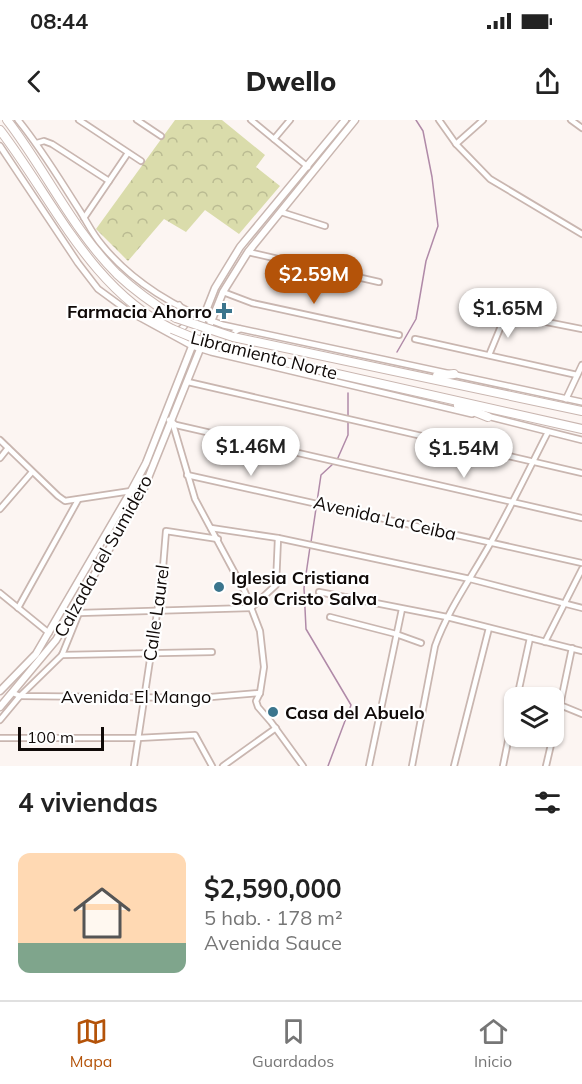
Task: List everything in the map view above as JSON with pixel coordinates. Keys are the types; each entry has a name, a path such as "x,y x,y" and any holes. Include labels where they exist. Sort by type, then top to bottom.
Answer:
{"highway":[{"name":"Libramiento Norte","path":"6,120 96,250 117,273 148,300 176,318 233,337 582,411"},
{"name":"Libramiento Norte","path":"0,130 52,207 109,284 149,315 172,329 231,350 582,429"},
{"path":"429,377 454,374"},
{"path":"428,394 488,417"}],"main road":[{"path":"2,686 36,654 146,463 215,288 240,247 345,120"},
{"name":"Calzada del Sumidero","path":"0,707 43,658 77,611 142,493 223,292 248,252 355,120"},
{"path":"336,133 342,138"},
{"path":"95,553 104,559"}],"street":[{"name":"Libramiento Norte","path":"18,120 37,143 101,245 154,291 179,305 211,321 241,329 582,402"},
{"path":"79,120 141,161"},
{"path":"137,120 161,136"},
{"path":"146,126 151,120"},
{"path":"251,120 308,167"},
{"path":"274,139 290,120"},
{"path":"439,120 456,144 490,179 582,234"},
{"path":"456,144 483,120"},
{"path":"571,120 582,128"},
{"path":"37,143 44,141 52,144 108,181"},
{"path":"0,146 98,289 128,311 192,346 582,440"},
{"path":"0,160 6,153"},
{"path":"84,218 128,153"},
{"path":"280,212 325,226"},
{"path":"248,252 379,282"},
{"path":"223,292 252,303 399,335"},
{"path":"158,328 176,331 183,328 186,318 179,305"},
{"path":"489,355 506,314 582,329"},
{"path":"236,358 231,355 228,344 232,334 241,329"},
{"path":"415,339 577,375"},
{"path":"566,399 582,365"},
{"path":"188,382 582,472"},
{"path":"163,420 171,420 176,425 582,518"},
{"path":"171,420 195,499 245,592 260,631 264,649 264,667 260,693 256,701 258,707 303,766"},
{"path":"412,766 435,646 447,617 491,543 548,432"},
{"path":"0,440 62,499 78,500 131,491"},
{"path":"0,458 8,448"},
{"path":"0,509 32,472"},
{"name":"Avenida La Ceiba","path":"187,475 582,563"},
{"path":"18,608 78,500"},
{"path":"211,528 278,538 470,579 582,608"},
{"name":"Calle Laurel","path":"134,766 157,612 166,531 218,539"},
{"path":"0,720 20,696 62,655 77,611 157,612 250,608 276,585 278,538"},
{"path":"545,642 582,569"},
{"path":"318,592 447,617 582,651"},
{"path":"0,593 49,633"},
{"path":"369,766 402,609"},
{"path":"330,617 421,643"},
{"path":"454,766 489,628"},
{"path":"519,687 530,638"},
{"path":"564,687 572,648"},
{"path":"62,655 212,652"},
{"name":"Avenida El Mango","path":"13,693 20,696 199,698 260,693"},
{"path":"564,707 582,714"},
{"path":"224,766 276,728"},
{"path":"0,738 138,738 195,735 212,766"},
{"path":"503,766 507,747"},
{"path":"546,766 550,747"}],"green space":[{"path":"175,120 222,120 265,155 256,167 280,186 239,234 205,210 186,232 164,219 128,261 96,229"}],"waterway":[{"path":"397,352 416,319 426,261 438,226 423,131 416,120"},
{"path":"348,393 348,417"},
{"path":"337,460 348,435 348,422"},
{"path":"311,542 321,475 334,463"},
{"path":"310,547 304,588 306,629 351,705 328,766"}],"place":[{"name":"Farmacia Ahorro","path":"224,311"},
{"name":"Iglesia Cristiana Solo Cristo Salva","path":"219,587"},
{"name":"Casa del Abuelo","path":"273,712"}]}
